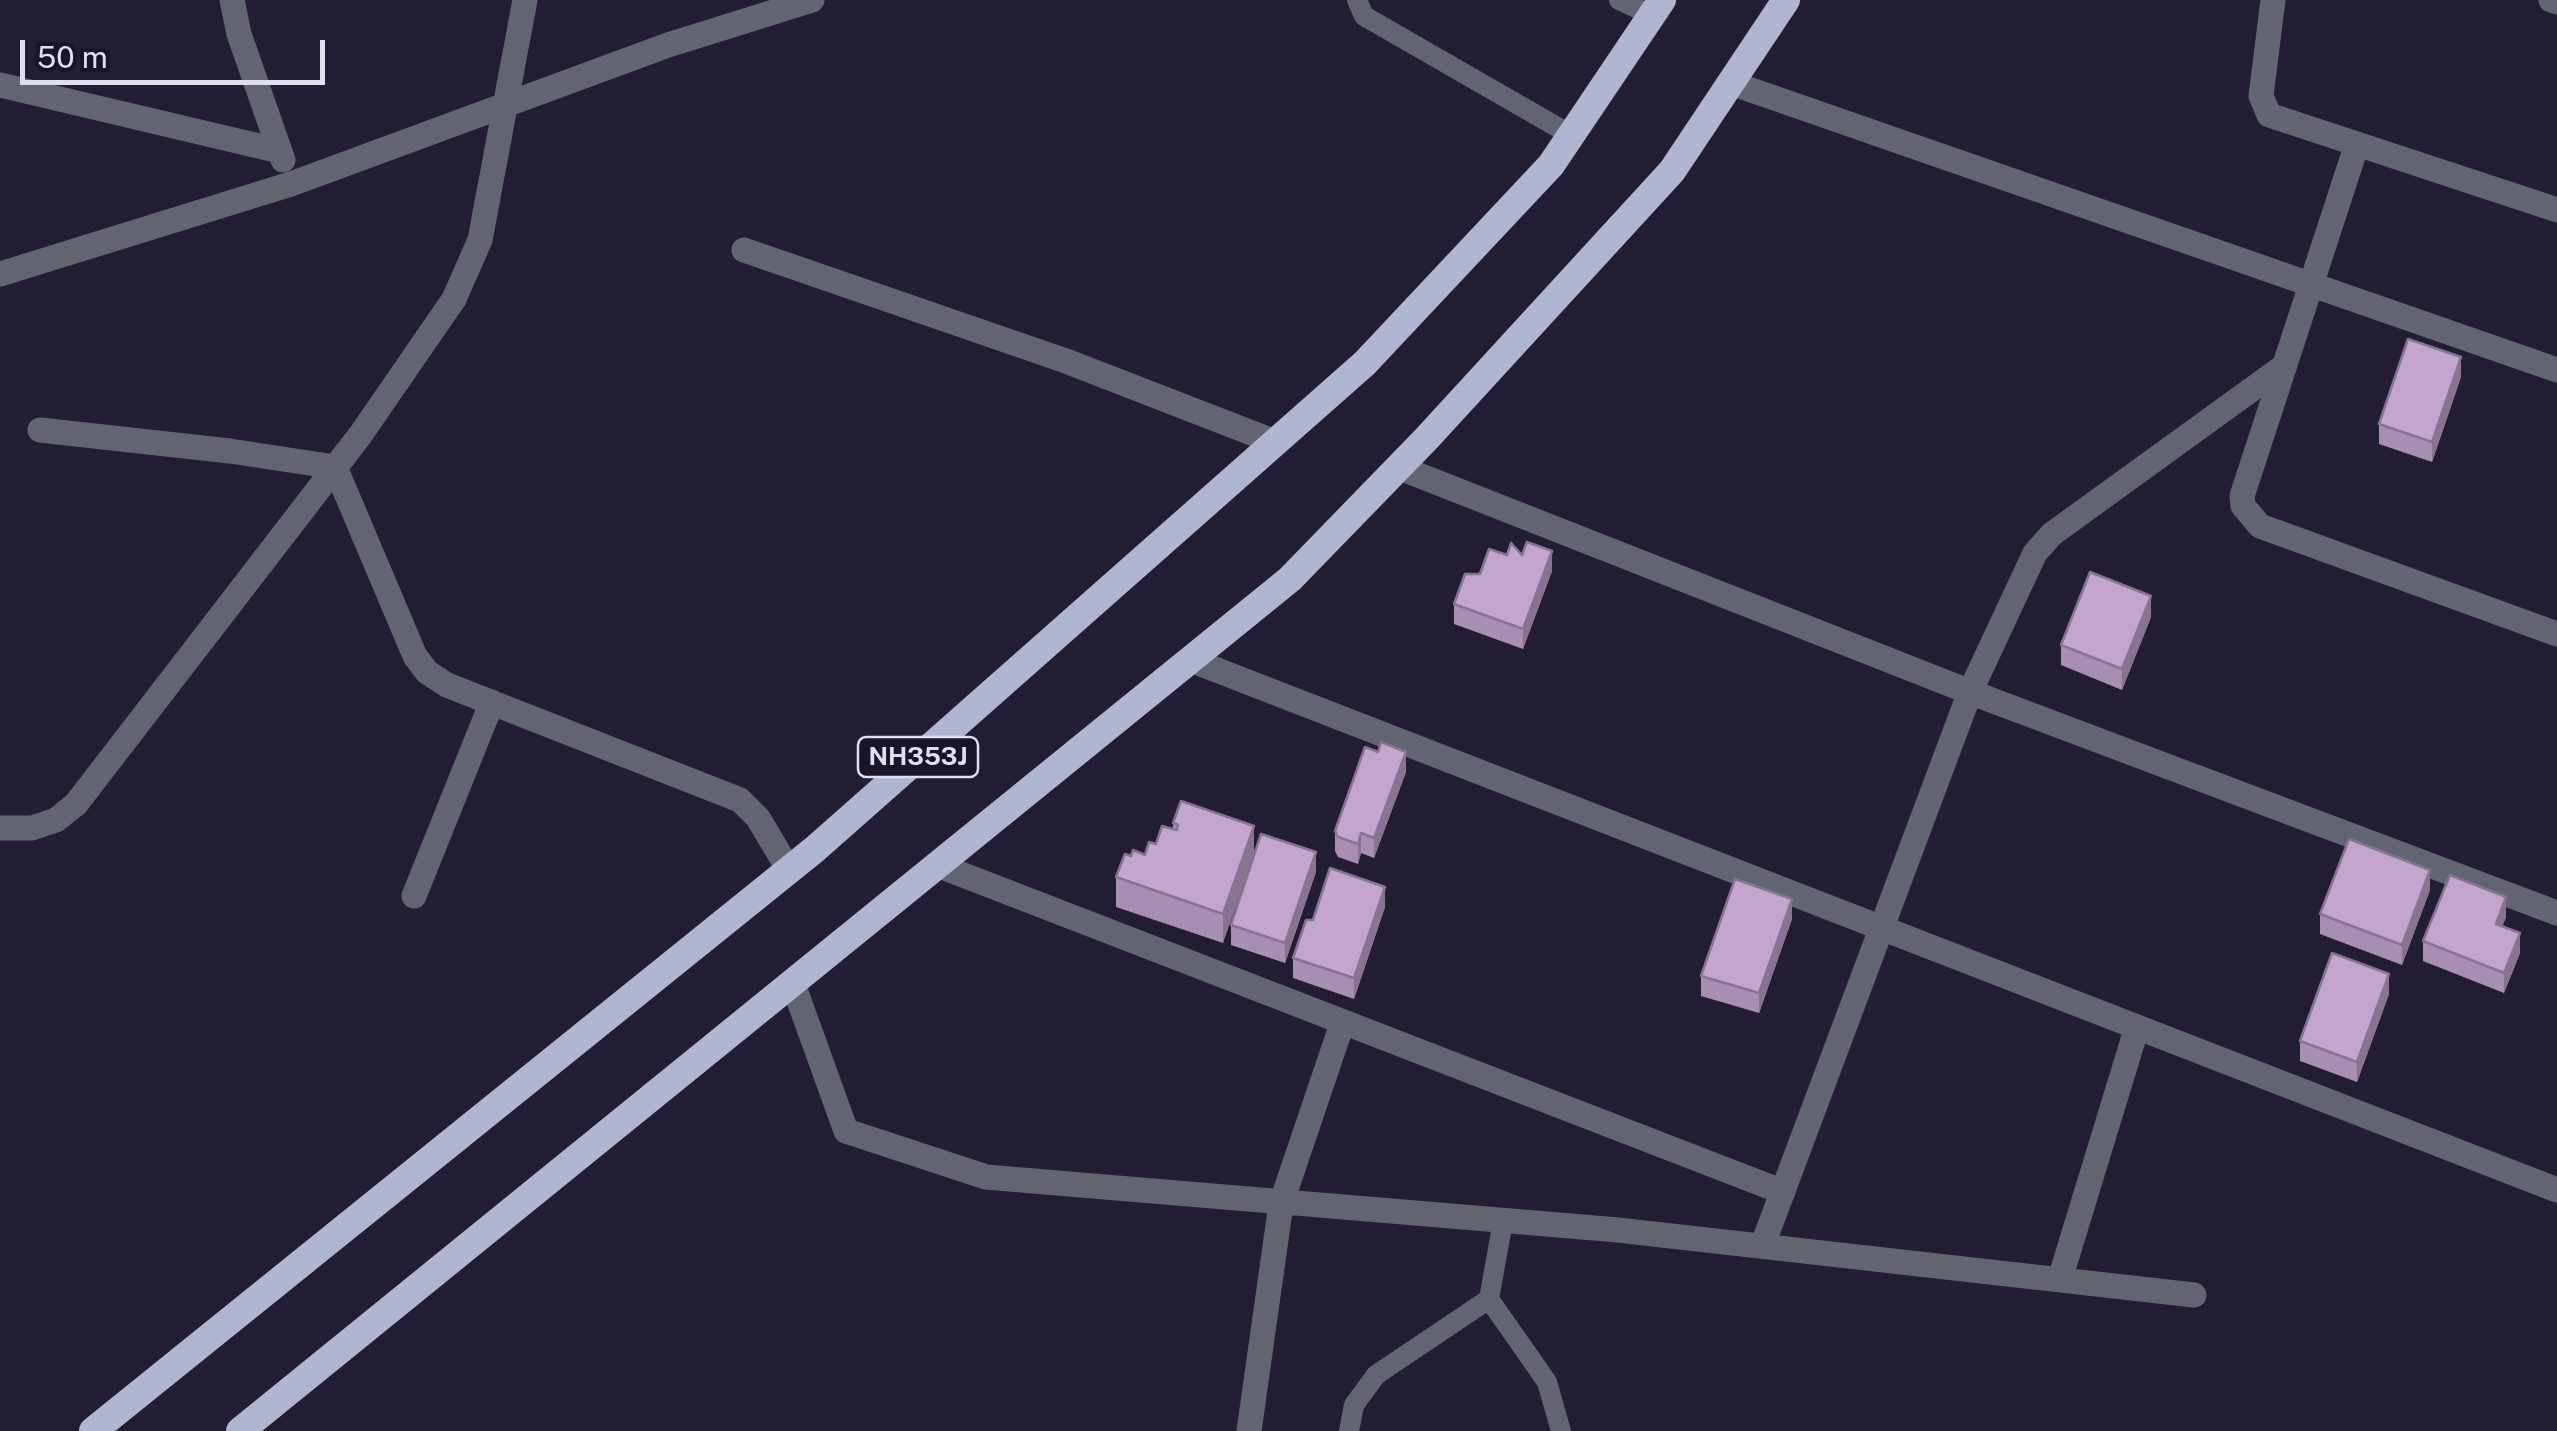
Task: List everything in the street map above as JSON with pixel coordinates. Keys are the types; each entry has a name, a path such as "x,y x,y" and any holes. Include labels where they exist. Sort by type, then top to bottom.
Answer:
{"highway":[{"path":"240,1431 1290,579 1672,171 1734,84 1786,0"},
{"name":"NH353J","path":"93,1431 788,870 1364,363 1551,165 1656,8"}],"street":[{"path":"232,0 238,34 291,184"},
{"path":"0,828 32,828 56,820 76,804 335,468 454,299 480,240 524,0"},
{"path":"0,274 291,184 668,45 812,0"},
{"path":"2273,0 2263,106 2269,115 2557,210"},
{"path":"1734,84 2557,370"},
{"path":"0,85 280,151"},
{"path":"2357,144 2242,496 2249,517 2260,526 2557,634"},
{"path":"744,250 1066,361 1275,442"},
{"path":"1763,1244 1970,692 2035,552 2052,534 2284,366"},
{"path":"40,430 230,450 335,468"},
{"path":"335,468 415,656 427,672 448,686 740,800 758,818 788,870"},
{"path":"1398,468 1970,692 2557,914"},
{"path":"1191,660 2557,1190"},
{"path":"414,896 492,702"},
{"path":"940,866 1783,1192"},
{"path":"793,984 846,1131 986,1177 1763,1244 2194,1296"},
{"path":"1249,1431 1281,1204 1342,1024"},
{"path":"2060,1278 2137,1027"}],"lane":[{"path":"1357,0 1364,16 1571,136"},
{"path":"1620,0 1656,8"},
{"path":"1503,1221 1489,1300 1548,1382 1561,1431"},
{"path":"1349,1431 1354,1405 1376,1375 1489,1300"}],"building":[{"path":"2408,339 2461,357 2432,442 2379,424"},
{"path":"1527,542 1552,551 1523,629 1454,604 1465,574 1480,574 1489,549 1507,555 1511,543 1522,555"},
{"path":"2090,572 2151,596 2122,669 2061,645"},
{"path":"1381,742 1406,752 1374,838 1361,833 1358,844 1338,837 1335,831 1365,747 1378,752"},
{"path":"1181,801 1254,826 1223,914 1116,877 1125,854 1131,856 1133,850 1145,855 1149,842 1156,844 1162,826 1177,830 1178,825 1173,823"},
{"path":"1261,834 1316,852 1285,943 1231,925"},
{"path":"2349,839 2430,870 2402,945 2320,914"},
{"path":"1330,868 1385,887 1354,978 1293,958 1306,920 1313,920"},
{"path":"2450,875 2506,897 2496,924 2520,933 2504,973 2423,941"},
{"path":"1735,879 1792,899 1759,993 1701,976"},
{"path":"2332,953 2389,974 2357,1062 2300,1041"}]}
